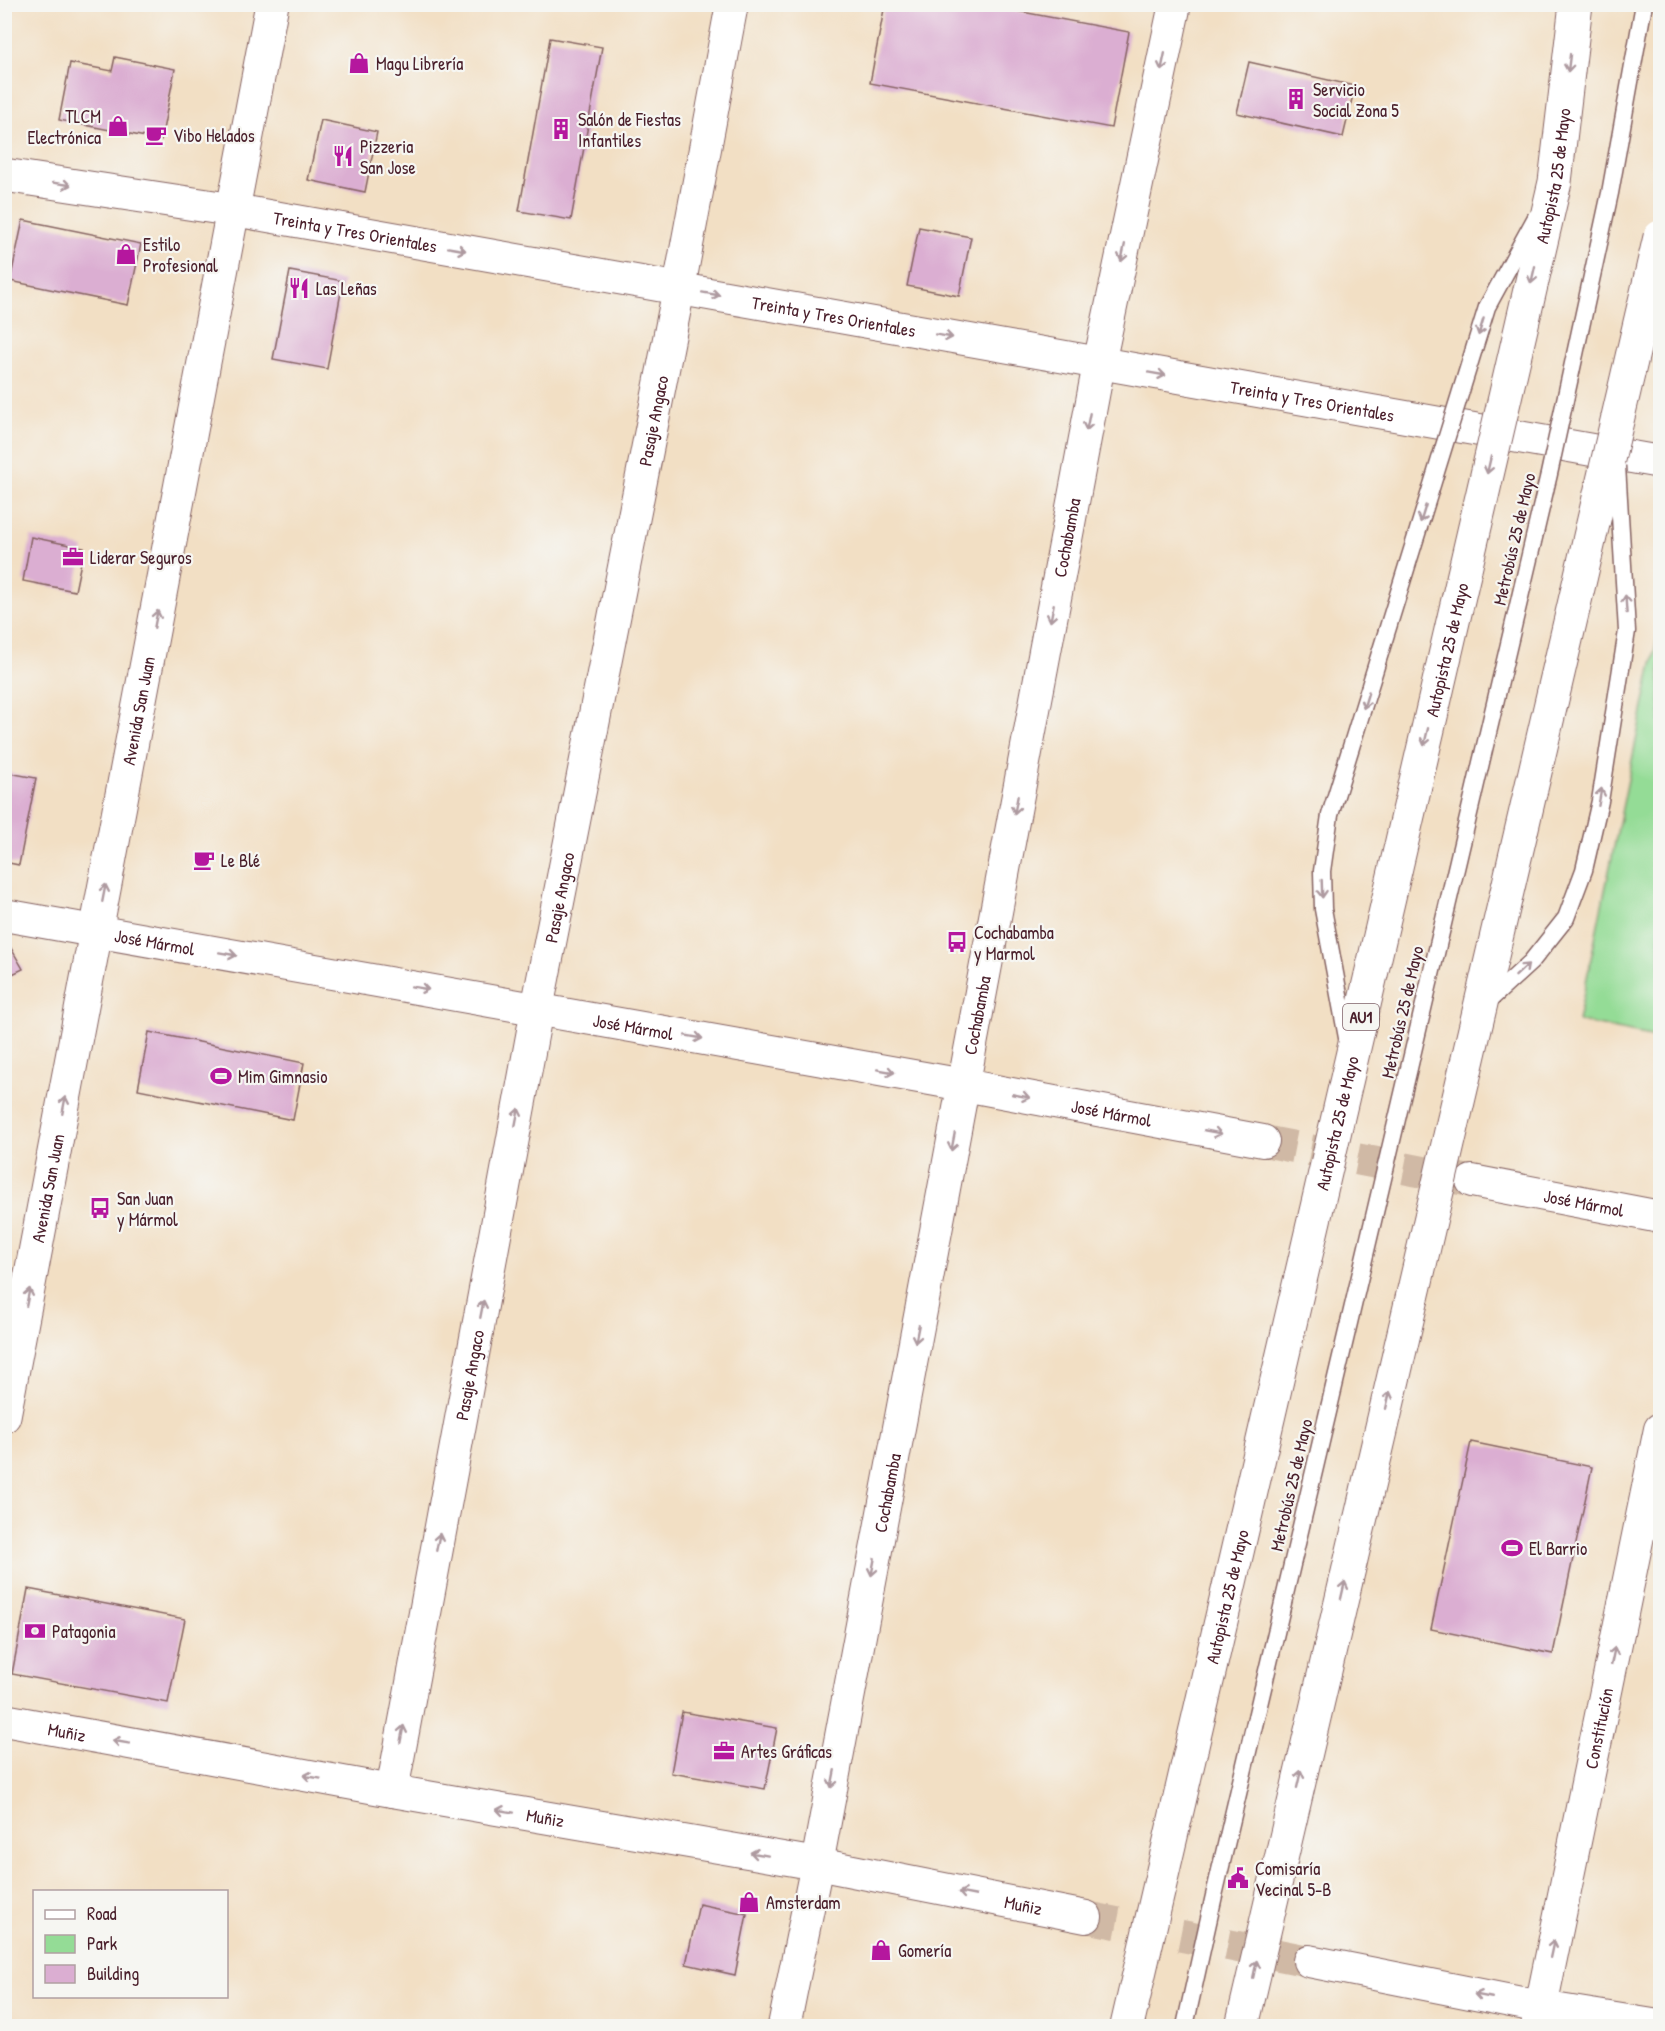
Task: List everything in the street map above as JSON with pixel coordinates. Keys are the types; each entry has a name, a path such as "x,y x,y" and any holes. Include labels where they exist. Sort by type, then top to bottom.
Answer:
{"main road":[{"name":"Avenida San Juan","path":"4,1416 272,4"},
{"name":"Autopista 25 de Mayo","path":"1127,2026 1555,182 1576,4"},
{"name":"Treinta y Tres Orientales","path":"4,176 234,210"},
{"path":"1242,2026 1660,237"}],"street":[{"name":"Pasaje Angaco","path":"392,1791 537,1009 679,288 732,4"},
{"name":"Cochabamba","path":"784,2026 1099,364 1175,4"},
{"name":"Treinta y Tres Orientales","path":"234,210 1660,462"},
{"name":"José Mármol","path":"4,915 964,1085 1263,1141"},
{"name":"José Mármol","path":"1472,1181 1660,1217"},
{"name":"Constitución","path":"1539,2017 1660,1429"},
{"name":"Muñiz","path":"4,1720 392,1791 816,1864 1086,1917"},
{"path":"1309,1961 1539,2017 1659,2026"}],"lane":[{"name":"Metrobús 25 de Mayo","path":"1185,2026 1549,474 1610,193 1644,4"},
{"path":"1351,1058 1323,909 1322,871 1330,815 1487,307 1555,182"},
{"path":"1479,1010 1531,962 1566,918 1587,858 1600,801 1628,631 1615,431"}],"green space":[{"path":"1660,625 1660,1038 1578,1021"}],"building":[{"path":"885,4 980,4 1129,32 1111,128 870,83"},
{"name":"Salón de Fiestas Infantiles","path":"550,38 602,47 571,220 519,211"},
{"path":"115,57 175,69 161,140 59,120 70,63 112,71"},
{"name":"Servicio Social Zona 5","path":"1249,62 1355,86 1343,137 1237,113"},
{"name":"Pizzeria San Jose","path":"321,120 377,132 365,192 308,180"},
{"path":"23,220 141,244 128,305 10,281"},
{"path":"919,227 971,237 959,296 907,286"},
{"path":"290,271 343,281 327,369 273,359"},
{"path":"31,537 84,548 75,591 23,581"},
{"path":"4,772 36,778 19,865 4,862"},
{"path":"4,936 23,969 4,978"},
{"name":"Mim Gimnasio","path":"149,1032 304,1063 293,1120 138,1089"},
{"name":"El Barrio","path":"1471,1442 1592,1467 1553,1654 1431,1629"},
{"path":"28,1589 185,1619 168,1703 12,1674"},
{"name":"Artes Gráficas","path":"682,1712 777,1728 765,1789 671,1773"},
{"path":"699,1904 747,1914 735,1975 686,1964"}],"tunnel":[{"path":"1263,1141 1465,1180"},
{"path":"1086,1917 1309,1961"}],"place":[{"name":"Magu Librería","path":"359,63"},
{"name":"Servicio Social Zona 5","path":"1296,99"},
{"name":"TLCM Electrónica","path":"118,126"},
{"name":"Salón de Fiestas Infantiles","path":"561,129"},
{"name":"Vibo Helados","path":"156,135"},
{"name":"Pizzeria San Jose","path":"343,156"},
{"name":"Estilo Profesional","path":"126,254"},
{"name":"Las Leñas","path":"299,288"},
{"name":"Liderar Seguros","path":"73,557"},
{"name":"Le Blé","path":"204,860"},
{"name":"Cochabamba y Marmol","path":"957,942"},
{"name":"Mim Gimnasio","path":"221,1076"},
{"name":"San Juan y Mármol","path":"100,1208"},
{"name":"El Barrio","path":"1512,1548"},
{"name":"Patagonia","path":"35,1631"},
{"name":"Artes Gráficas","path":"724,1751"},
{"name":"Comisaría Vecinal 5-B","path":"1238,1878"},
{"name":"Amsterdam","path":"749,1902"},
{"name":"Gomería","path":"881,1950"}]}
